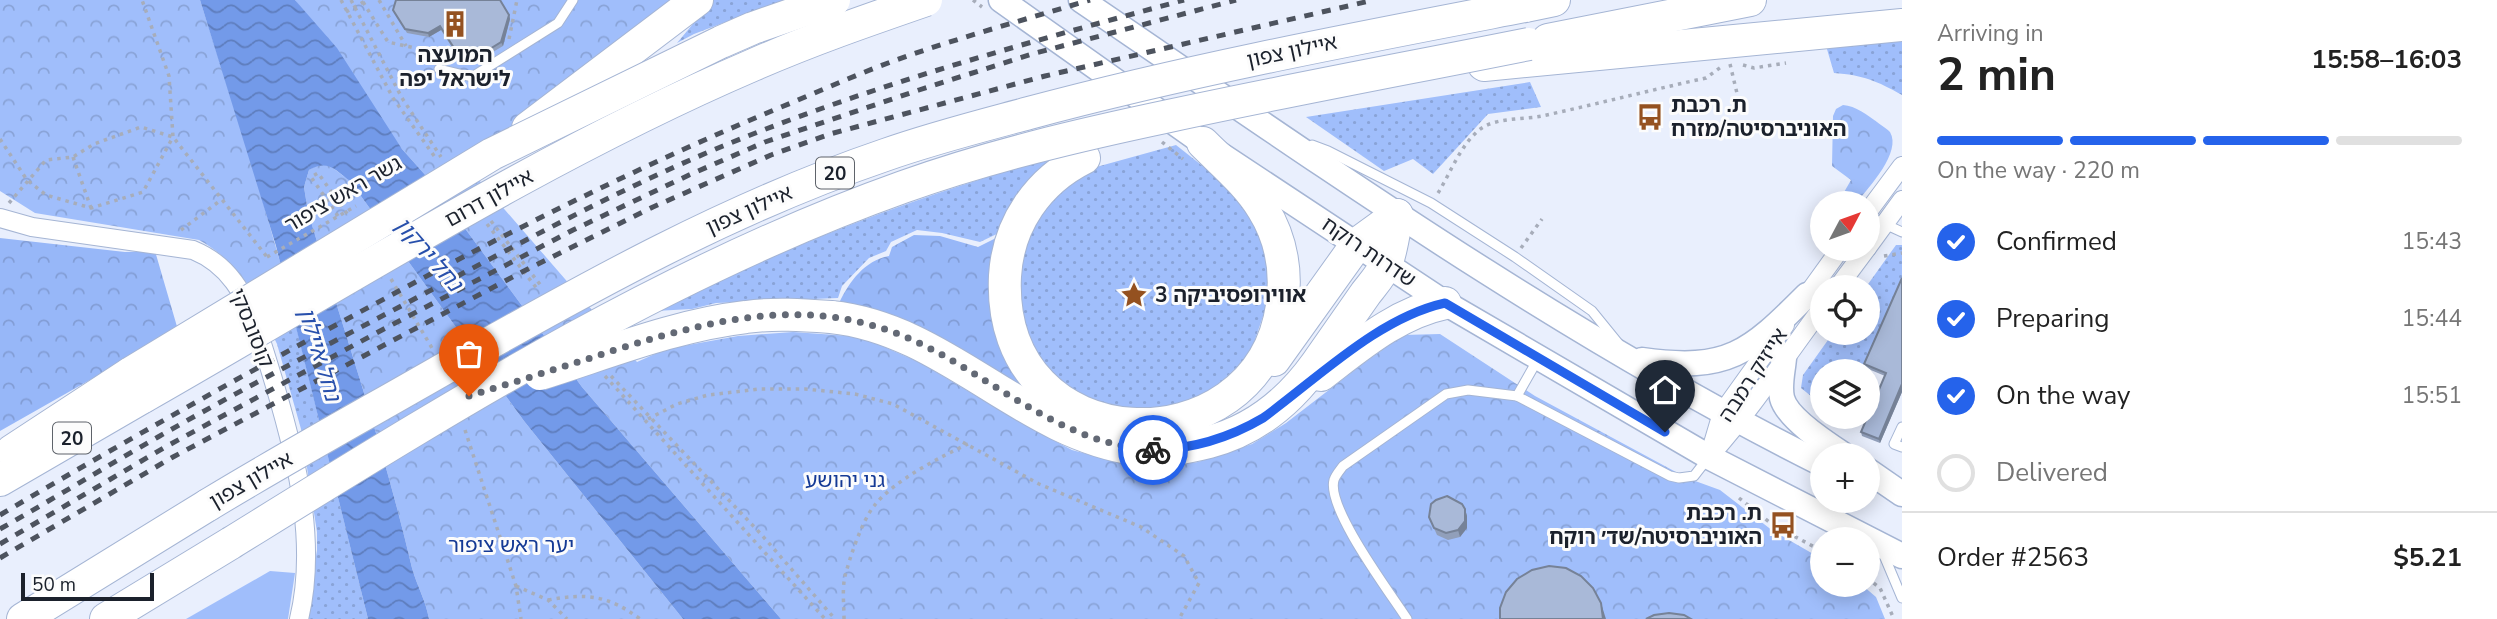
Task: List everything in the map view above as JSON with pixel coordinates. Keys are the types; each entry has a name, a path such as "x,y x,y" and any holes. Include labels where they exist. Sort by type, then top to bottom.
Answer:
{"highway":[{"path":"0,459 137,385 492,154 697,0"},
{"path":"492,154 721,42 834,0"},
{"name":"איילון דרום","path":"0,480 137,385 580,148 753,65 926,0"},
{"name":"20","path":"106,619 469,396 690,277 784,234 889,192 1048,143 1256,97 1531,52 1750,0"},
{"name":"איילון צפון","path":"23,619 208,505 544,313 628,267 732,217 830,175 932,140 1094,96 1281,53 1540,3"},
{"path":"1531,52 1902,25"},
{"path":"1353,79 1084,158 1046,184 1031,202 1017,227 1006,262 1008,326 1027,366 1040,383 1066,403 1105,420 1135,424 1161,424 1197,418 1214,412 1247,388 1289,342 1357,244 1397,215"},
{"path":"1161,424 1206,410 1242,383 1264,355 1281,312 1284,273 1272,225 1248,188 1203,142"},
{"path":"1275,410 1304,382 1387,264 1397,215"},
{"path":"469,396 701,325 745,317 831,317 877,325 907,337 944,355 1059,424 1095,440 1135,449 1170,449 1216,440 1245,429 1275,410 1380,331 1416,311 1445,303"}],"main road":[{"name":"שדרות רוקח","path":"1001,0 1203,142 1445,303 1709,457 1891,551"},
{"path":"1081,0 1397,215 1538,306 1731,418 1810,458"},
{"path":"1630,358 1671,364 1719,360 1755,343 1810,305"},
{"path":"1784,358 1781,386 1785,405 1796,418 1828,443"},
{"path":"1880,479 1902,494"},
{"path":"1880,493 1902,504"}],"street":[{"path":"1880,196 1902,166"},
{"path":"1880,234 1902,200"},
{"name":"קוסובסקי","path":"3,212 32,227 163,244 200,253 221,267 235,284 261,340 286,422 299,480 305,557 299,619"},
{"path":"1849,275 1863,261"},
{"name":"אייזיק רמבה","path":"1709,457 1731,418 1810,308"},
{"name":"אייזיק רמבה","path":"1731,418 1784,358 1810,309"}],"lane":[{"path":"439,69 472,77 558,23 573,0"},
{"path":"1275,132 1328,151 1431,203 1592,311 1630,358"},
{"path":"1880,221 1902,232"},
{"path":"1517,396 1539,358"},
{"path":"1407,619 1354,539 1335,497 1334,480 1343,466 1446,394 1468,390 1517,396 1670,476 1694,476 1709,457"},
{"path":"1902,426 1894,444 1902,447"},
{"path":"1891,551 1902,598"}],"path":[{"path":"0,139 27,180 46,195 91,208 143,192 173,137 169,76 142,0"},
{"path":"341,0 393,98 446,167 402,98 351,0"},
{"path":"379,0 406,46"},
{"path":"507,46 517,0"},
{"path":"346,12 365,1 388,42 481,62"},
{"path":"1431,203 1454,167 1464,144 1481,128 1496,122 1539,117 1706,78 1729,59 1741,110"},
{"path":"3,212 46,160 73,157 94,144 141,127 173,137 221,200 163,244"},
{"path":"73,157 91,208"},
{"path":"338,216 311,177 318,173 350,218"},
{"name":"גשר ראש ציפור","path":"221,200 267,257 360,203"},
{"path":"1515,257 1542,219"},
{"path":"487,220 545,295"},
{"path":"1880,252 1902,253"},
{"path":"602,369 825,619"},
{"path":"648,419 677,404 708,395 759,388 855,394 893,404 1039,484 1141,527 1184,556 1199,583 1179,619"},
{"path":"648,419 760,533 835,619"},
{"path":"844,619 845,578 861,532 874,506 903,480 939,457 968,444"},
{"path":"521,619 516,586 548,600 567,619"},
{"path":"1880,588 1894,619"},
{"path":"548,600 577,596 604,598 640,619"}],"green space":[{"path":"0,0 200,0 282,269 249,286 227,260 199,240 35,213 0,191"},
{"name":"גני יהושע","path":"295,0 678,0 530,115 460,158 637,362 666,349 738,336 793,332 850,336 873,342 921,363 1072,450 1132,466 1154,468 1198,462 1252,444 1286,423 1403,335 1440,334 1535,396 1687,478 1720,490 1773,531 1810,552 1810,597 1876,597 1885,619 781,619 582,387 427,177 402,149"},
{"path":"379,0 406,46 388,42 363,2"},
{"path":"713,0 784,0 677,43"},
{"path":"1902,32 1902,95 1870,79 1834,73 1824,39"},
{"path":"1530,82 1541,107 1488,114 1433,174 1413,159 1384,171 1306,117"},
{"path":"1843,105 1857,109 1890,132 1893,140 1888,159 1866,191 1845,191 1851,180 1832,166 1833,116 1836,109"},
{"path":"1176,145 1233,190 1264,239 1271,293 1250,354 1210,393 1159,411 1096,404 1044,369 1018,309 1023,245 1046,202 1089,169"},
{"path":"1073,150 1001,232 980,242 917,230 891,242 886,251 869,258 842,286 838,298 716,303 692,309 655,311 864,219"},
{"name":"יער ראש ציפור","path":"319,164 329,165 350,181 524,421 683,619 429,619 308,212 304,187 309,170"},
{"path":"914,235 940,236 978,247 1000,236 993,284 993,305 1004,342 1031,388 1023,392 920,329 894,317 839,303 853,280 865,267 889,256 892,247"},
{"path":"0,238 125,252 155,251 178,330 0,431"},
{"path":"1896,245 1902,245 1902,286 1880,338 1880,275 1875,275"},
{"path":"282,269 368,619 306,619 317,550 317,532 301,429 277,344 249,286"},
{"path":"1824,345 1877,345 1871,359 1814,359"},
{"path":"1810,365 1810,395 1801,388 1803,375"},
{"path":"270,571 295,573 288,619 186,619"}],"water":[{"path":"200,0 295,0 337,48 402,149 427,177 582,387 781,619 683,619 524,421 350,181 331,167 321,166 309,170 304,187 308,212 429,619 368,619 276,246"}],"building":[{"name":"המועצה לישראל יפה","path":"396,0 500,0 509,15 501,42 480,55 454,48 440,26 428,33 405,29 393,10"},
{"path":"1902,278 1902,384 1879,439 1861,432 1862,429 1880,429 1880,387 1886,373 1880,371 1880,359 1866,359 1872,345 1880,345 1880,328"},
{"path":"1447,496 1462,504 1465,521 1458,530 1446,533 1434,528 1429,517 1431,504"},
{"path":"1549,566 1566,568 1581,576 1593,588 1601,603 1603,619 1500,619 1500,608 1506,592 1517,579 1532,570"},
{"path":"1669,613 1691,619 1646,619 1654,615"}],"railway":[{"path":"0,515 329,329 484,246 614,182 701,141 880,66 955,40 1090,0"},
{"path":"0,529 261,380 542,232 686,162 779,124 893,84 1184,0"},
{"path":"0,544 167,446 382,330 573,230 689,175 765,142 919,90 1032,54 1236,0"},
{"path":"0,558 173,457 522,272 653,207 771,155 830,134 1045,76 1374,0"}],"way so far":[{"path":"469,396 706,324 768,315 831,317 877,325 907,337 944,355 1032,409 1079,434 1135,449 1153,450"}],"place":[{"name":"המועצה לישראל יפה","path":"455,24"},
{"name":"ת. רכבת האוניברסיטה/מזרח","path":"1650,117"},
{"name":"אווירופסיביקה 3","path":"1134,295"},
{"name":"ת. רכבת האוניברסיטה/שד׳ רוקח","path":"1783,525"}],"route":[{"path":"1153,450 1195,445 1245,429 1380,331 1425,307 1445,303 1665,432"}],"water label":[{"name":"נחל ירקון","path":"429,254"},
{"name":"נחל איילון","path":"320,354"}]}
